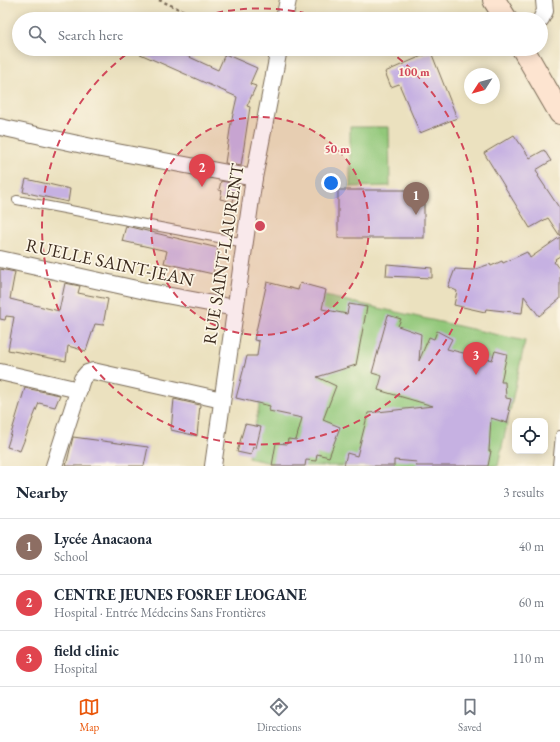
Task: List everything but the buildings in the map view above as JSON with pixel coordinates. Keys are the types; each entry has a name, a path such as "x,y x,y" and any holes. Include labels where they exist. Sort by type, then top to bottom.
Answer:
{"main road":[{"path":"494,0 502,12"},
{"path":"528,56 560,113"}],"street":[{"path":"285,12 288,0"},
{"path":"544,0 544,12"},
{"name":"RUE SAINT-LAURENT","path":"213,466 254,178 278,56"},
{"path":"0,127 101,149 254,178"},
{"name":"RUELLE SAINT-JEAN","path":"0,259 150,292 235,308"},
{"path":"54,466 82,379 87,373 93,371 222,400"},
{"path":"0,372 79,390"}],"lane":[{"path":"17,200 245,243"},
{"path":"557,466 560,435"}],"path":[{"path":"159,0 186,12"}],"green space":[{"path":"350,127 389,127 390,186 350,187"},
{"path":"285,287 525,341 498,466 284,466 248,458"}],"place":[{"name":"CENTRE JEUNES FOSREF LEOGANE","path":"202,187"},
{"name":"Lycée Anacaona","path":"416,215"},
{"name":"field clinic","path":"476,375"}]}
